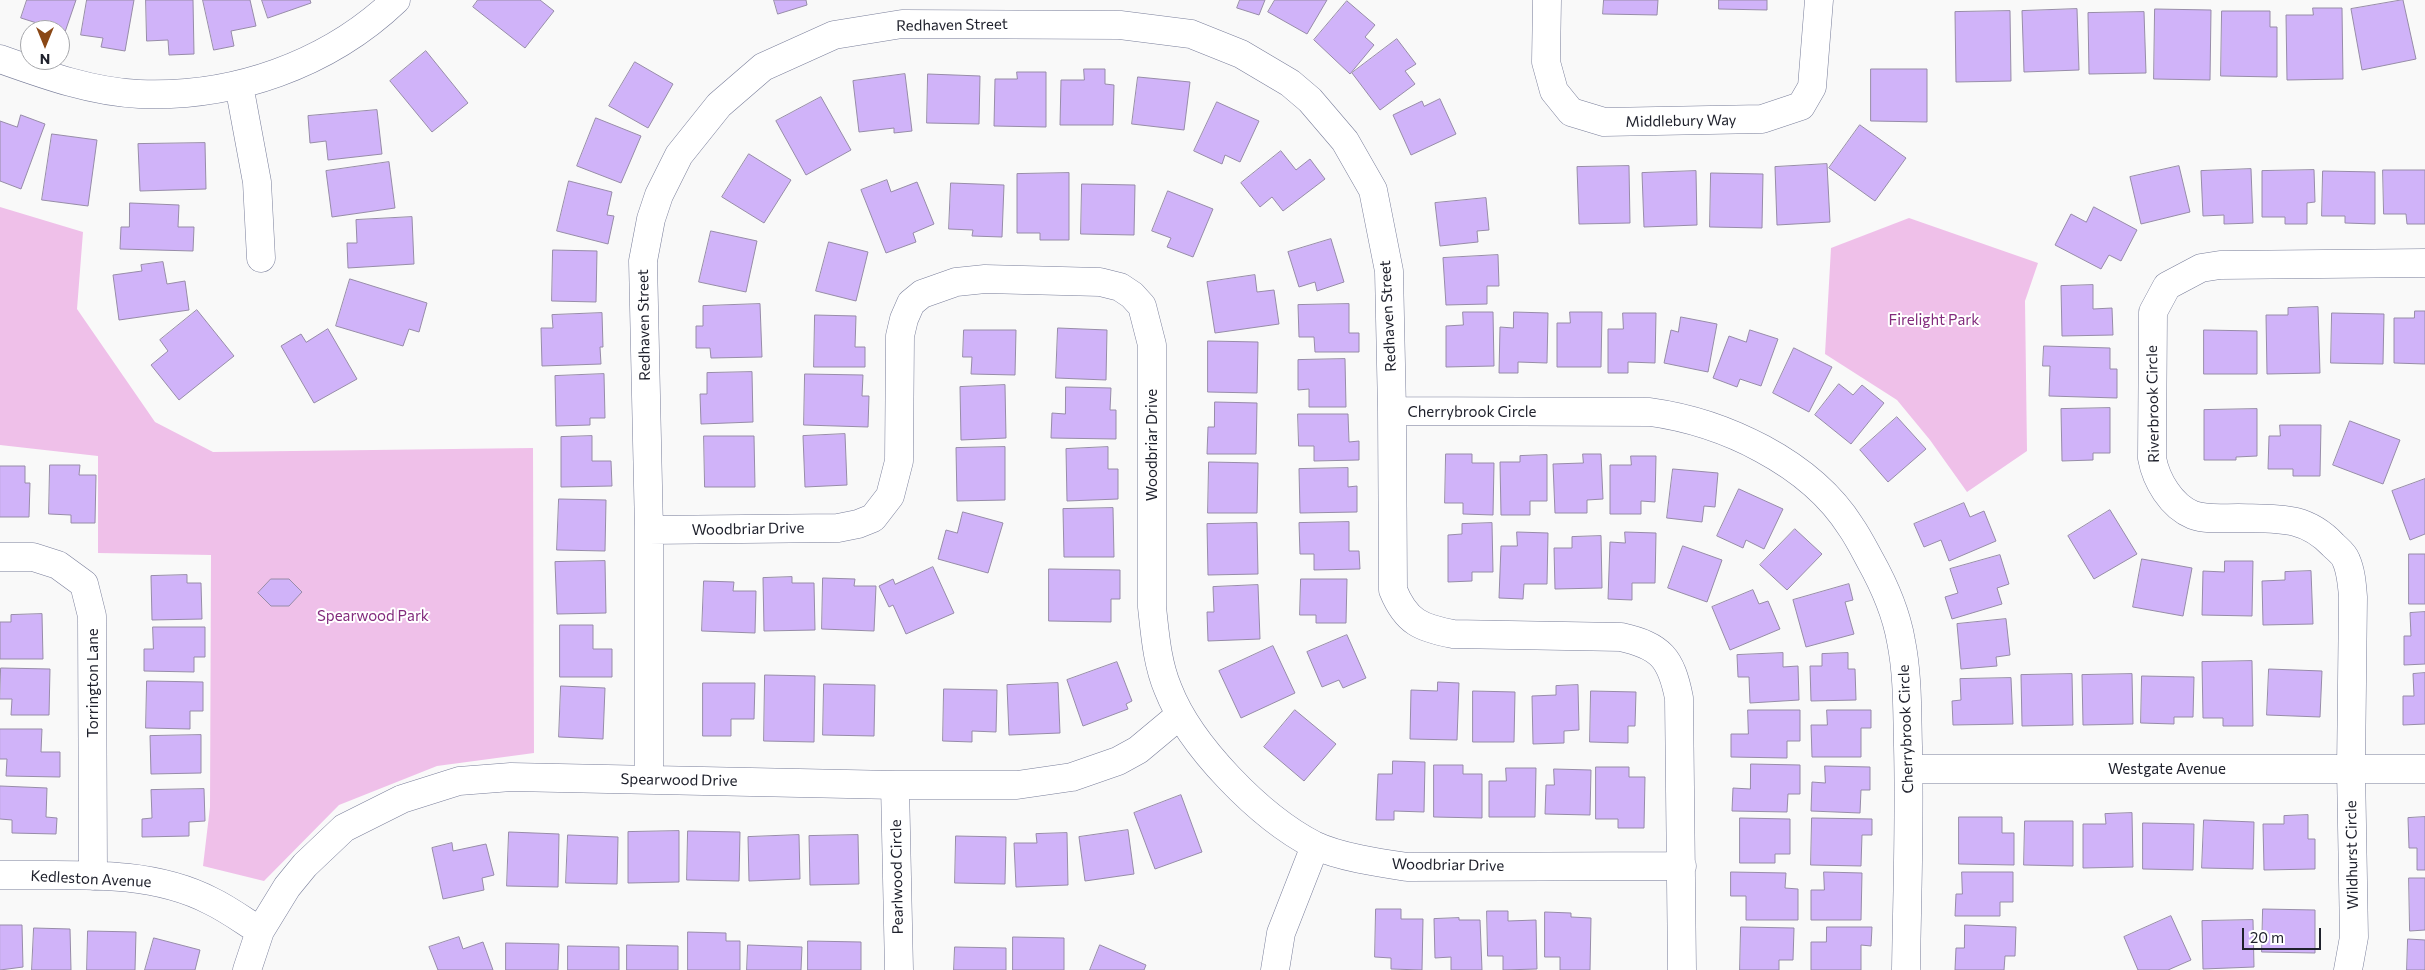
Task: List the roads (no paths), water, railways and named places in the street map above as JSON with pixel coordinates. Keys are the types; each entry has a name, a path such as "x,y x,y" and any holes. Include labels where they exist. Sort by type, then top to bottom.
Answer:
{"street":[{"path":"0,59 87,87 138,94 184,93 239,85 299,65 345,39 396,0"},
{"name":"Middlebury Way","path":"1547,0 1546,62 1554,91 1571,112 1604,122 1762,119 1801,106 1812,87 1819,0"},
{"name":"Redhaven Street","path":"649,780 649,530 643,261 651,219 679,155 719,105 763,67 834,35 902,24 1120,25 1191,34 1241,54 1290,83 1310,100 1345,141 1373,190 1389,272 1392,411"},
{"path":"239,85 257,182 261,258"},
{"name":"Riverbrook Circle","path":"2351,769 2352,597 2351,576 2345,558 2320,532 2302,524 2282,519 2205,518 2192,514 2174,503 2154,472 2152,458 2152,312 2167,286 2201,268 2220,265 2425,263"},
{"name":"Woodbriar Drive","path":"649,530 838,528 858,524 873,518 890,496 899,461 900,336 904,318 911,303 922,294 956,282 985,279 1100,282 1120,287 1132,295 1142,306 1152,345 1153,616 1155,641 1167,688 1180,715 1218,766 1244,793 1273,818 1315,846 1374,863 1407,867 1682,866"},
{"name":"Cherrybrook Circle","path":"1682,970 1679,698 1674,675 1666,659 1654,648 1639,641 1621,637 1453,634 1433,630 1415,622 1400,608 1393,590 1392,411 1650,412 1678,416 1728,432 1777,456 1817,487 1851,525 1885,586 1901,639 1906,676 1909,769 1906,970"},
{"name":"Torrington Lane","path":"0,557 33,557 58,565 84,584 88,591 92,616 94,876"},
{"name":"Spearwood Drive","path":"247,970 260,931 287,886 305,865 344,828 402,798 459,781 511,777 895,785 1016,785 1072,777 1118,761 1138,750 1180,715"},
{"name":"Westgate Avenue","path":"1909,769 2425,769"},
{"name":"Wildhurst Circle","path":"2348,970 2354,937 2351,769"},
{"name":"Pearlwood Circle","path":"895,785 899,970"},
{"path":"1275,970 1281,933 1315,846"},
{"name":"Kedleston Avenue","path":"0,875 94,876 156,881 210,900 260,931"}],"park label":[{"name":"Firelight Park","path":"1934,320"},
{"name":"Spearwood Park","path":"373,616"}]}
